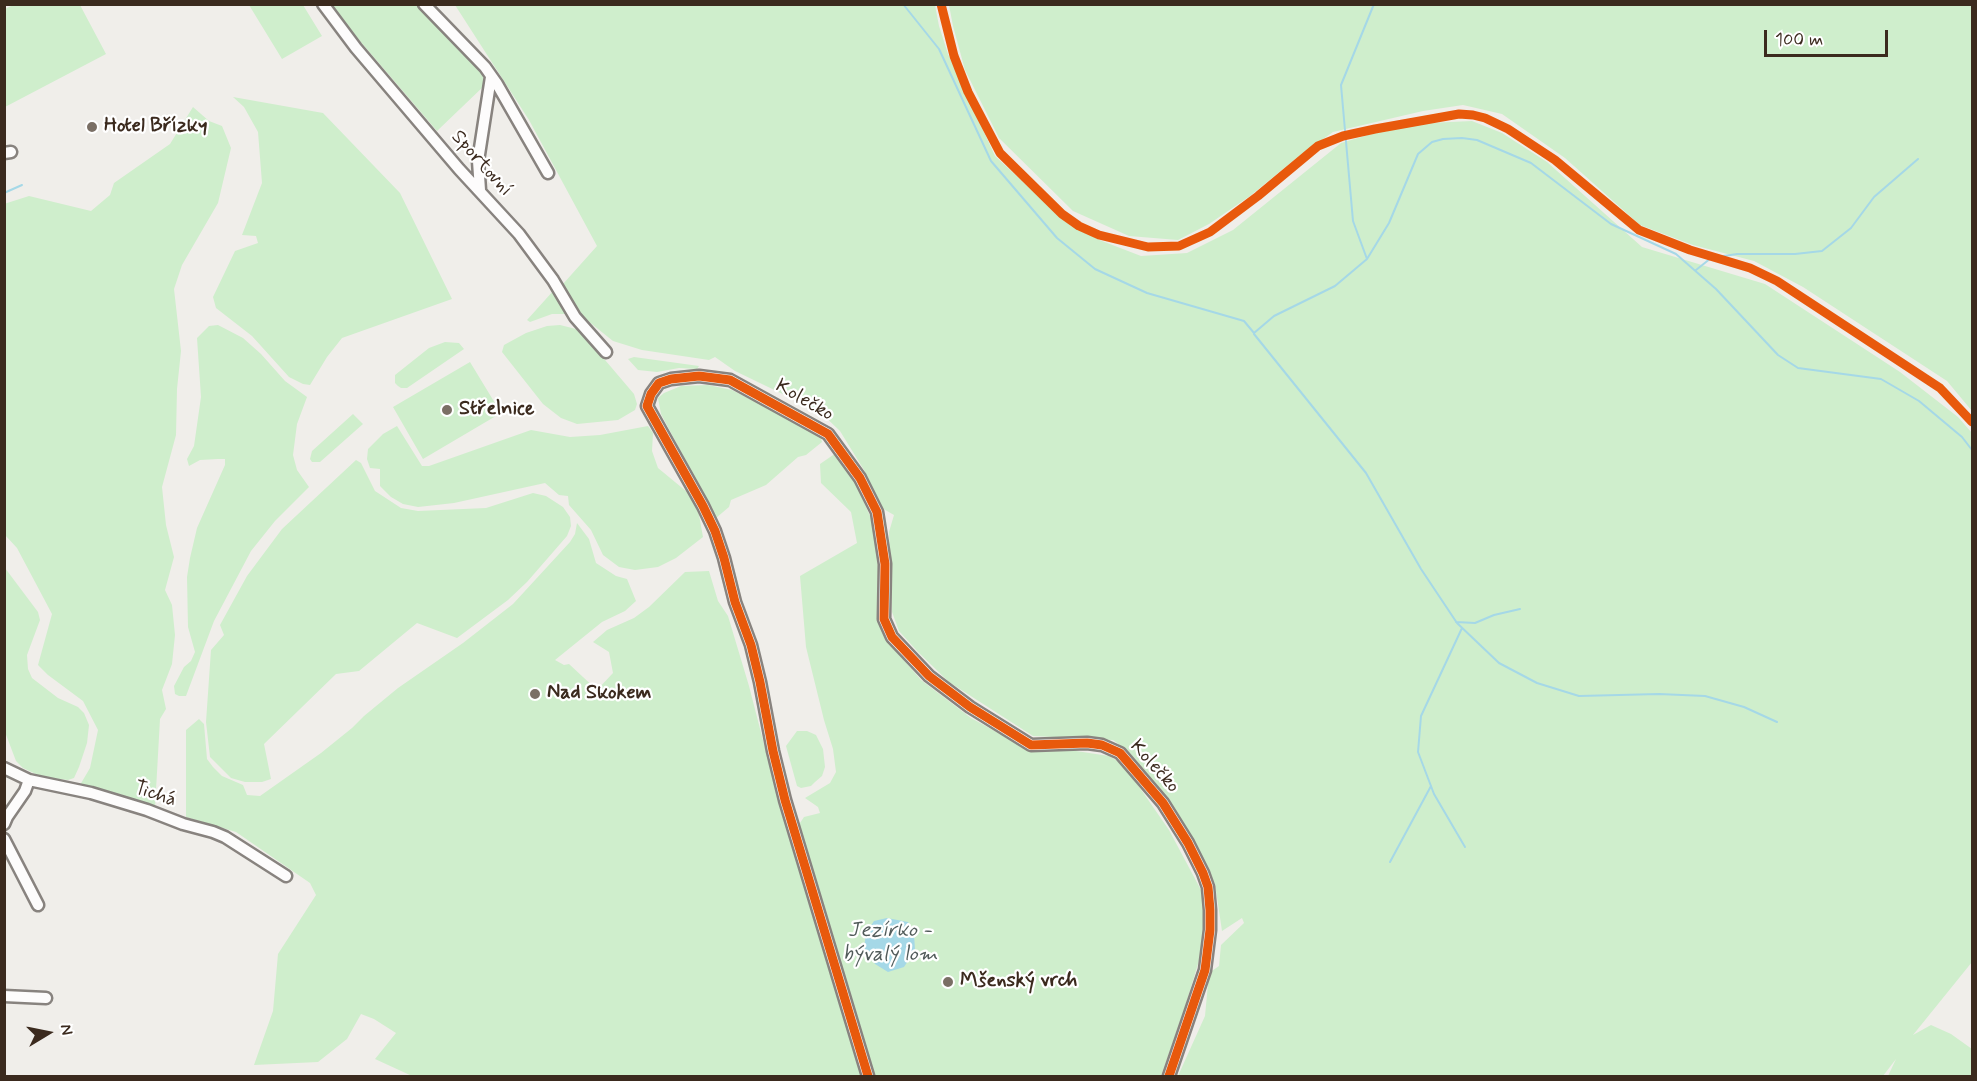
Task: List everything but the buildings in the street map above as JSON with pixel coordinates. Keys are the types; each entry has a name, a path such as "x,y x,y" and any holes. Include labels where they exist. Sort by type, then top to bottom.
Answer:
{"street":[{"name":"Sportovní","path":"323,4 459,169 519,234 553,280 575,317 606,352"},
{"path":"424,4 485,67 548,173"},
{"path":"480,190 478,161 491,77"},
{"name":"Kolečko","path":"868,1077 785,800 772,751 767,715 751,645 735,602 722,550 703,506 647,405 659,383 671,379 699,376 730,380 828,434 860,478 877,512 885,564 884,619 892,637 937,683 970,707 1032,745 1088,743 1112,748 1120,753 1163,803 1188,843 1203,873 1208,887 1210,910 1205,970 1168,1077"},
{"name":"Tichá","path":"4,768 29,780 91,793 213,832 225,837 286,876"},
{"path":"4,824 25,791 29,780"},
{"path":"4,839 38,905"},
{"path":"4,996 46,998"}],"green space":[{"path":"13,5 80,5 106,54 5,107 5,9"},
{"path":"249,5 303,5 322,36 282,59"},
{"path":"329,5 418,5 482,73 485,85 437,131"},
{"path":"455,5 935,5 948,54 995,156 1071,226 1141,256 1187,253 1233,230 1341,143 1375,133 1429,123 1472,121 1502,133 1547,162 1642,247 1765,284 1900,372 1958,417 1972,433 1972,962 1913,1035 1931,1025 1951,1034 1972,1049 1972,1076 1888,1076 1896,1059 1883,1076 1178,1076 1205,1016 1209,973 1219,966 1221,945 1244,923 1242,918 1222,931 1215,884 1176,811 1128,751 1113,740 1033,736 949,682 899,631 892,612 889,532 894,515 880,507 864,470 840,431 820,412 735,371 715,357 709,360 642,350 613,341 583,317 563,284 597,246 529,120"},
{"path":"949,5 1972,5 1972,411 1947,381 1803,287 1754,261 1693,245 1640,225 1565,158 1502,114 1463,105 1423,111 1333,132 1250,196 1209,224 1178,240 1129,236 1073,211 999,138 965,70"},
{"path":"233,97 323,113 400,193 452,299 342,338 310,385 289,377 252,336 216,308 213,297 235,251 258,243 256,236 242,235 262,183 258,132 244,107"},
{"path":"193,107 209,121 222,126 231,148 218,203 182,265 174,289 181,351 176,435 162,487 166,525 174,557 165,590 172,605 175,635 172,664 162,690 166,709 160,719 155,808 80,785 90,768 98,730 83,701 38,665 52,614 17,548 5,535 4,204 29,196 91,211 110,195 114,183 170,144"},
{"path":"554,290 569,314 552,314 530,322 527,320"},
{"path":"218,325 243,338 285,381 307,397 297,424 293,455 297,470 309,487 275,521 251,551 214,621 186,696 179,696 175,694 174,686 195,652 188,627 187,577 190,558 197,528 225,465 225,459 218,459 200,460 189,466 187,459 194,446 201,397 197,338 209,326"},
{"path":"560,325 576,329 594,347 634,394 637,404 635,410 618,420 577,424 561,418 543,404 502,352 504,345 526,333 547,326"},
{"path":"445,342 459,343 464,349 407,388 401,388 395,383 395,375 429,348"},
{"path":"634,357 699,366 697,369 679,368 657,372 638,370 628,359"},
{"name":"Střelnice","path":"470,362 501,413 423,459 393,407"},
{"path":"708,385 732,390 820,435 822,442 806,455 798,457 766,485 731,500 729,507 716,518 661,414 658,398 681,386"},
{"path":"353,414 363,424 320,462 312,462 310,459 312,451"},
{"path":"397,426 422,466 429,466 531,430 570,437 600,435 648,426 653,433 652,451 658,468 692,496 699,515 703,537 676,558 658,567 635,570 619,567 603,555 591,530 569,505 568,496 559,495 545,483 454,503 418,507 403,504 391,497 380,486 380,469 370,468 367,459 368,449 383,434"},
{"path":"836,453 851,473 874,525 880,552 877,598 879,620 886,639 921,680 971,718 1031,751 1076,751 1109,756 1124,765 1169,830 1201,890 1205,916 1204,944 1161,1076 875,1076 798,826 804,817 820,813 818,807 805,798 830,783 836,772 833,749 806,647 800,576 857,543 851,512 821,483 820,464"},
{"path":"356,460 361,463 375,491 401,508 418,511 486,508 533,493 546,496 563,507 570,517 571,526 567,536 527,582 508,600 457,638 417,623 359,671 336,674 264,744 271,779 262,782 245,782 231,778 210,757 206,722 211,650 224,635 220,625 247,576 282,529"},
{"path":"577,523 589,539 596,563 616,576 627,579 636,601 625,611 602,622 555,660 564,665 569,664 597,690 613,673 609,652 593,642 607,630 634,618 649,607 685,572 709,571 718,601 728,616 862,1076 412,1076 375,1059 396,1033 374,1019 361,1014 347,1039 318,1062 254,1065 273,1011 278,954 316,895 310,883 236,832 186,817 186,730 199,719 204,724 207,759 213,767 222,776 243,785 247,795 260,796 321,753 398,688 463,643 513,604 570,542 575,534"},
{"path":"5,568 38,612 40,620 27,655 28,669 32,678 58,698 78,707 84,713 89,725 87,743 79,767 74,778 68,780 42,777 23,768 16,761 5,732"},
{"path":"797,731 807,731 816,735 823,749 825,767 822,776 811,786 801,788 797,786 786,746"}],"water":[{"name":"Jezírko - bývalý lom","path":"887,918 908,922 914,934 915,950 904,967 888,972 875,964 864,948 866,933 874,921"}],"waterway":[{"path":"903,4 939,49 991,161 1057,238 1095,269 1147,293 1244,321 1254,333 1274,316 1335,286 1367,259 1389,223 1418,154 1432,142 1443,139 1477,140 1531,163 1611,224 1676,254 1716,289 1778,355 1798,368 1881,379 1919,401 1962,437 1972,450"},
{"path":"1367,259 1353,221 1341,85 1374,4"},
{"path":"1696,270 1711,258 1737,254 1795,254 1822,251 1851,228 1874,197 1918,159"},
{"path":"4,193 22,185"},
{"path":"1254,334 1366,473 1421,569 1457,623 1499,663 1537,683 1579,696 1659,694 1705,696 1744,707 1777,722"},
{"path":"1456,622 1475,623 1494,615 1520,609"},
{"path":"1462,628 1421,716 1418,752 1434,794 1465,847"},
{"path":"1390,862 1431,786"}],"cycle path":[{"path":"941,4 954,56 968,92 1000,153 1062,214 1079,226 1099,235 1148,247 1179,246 1210,232 1318,146 1343,136 1375,129 1459,114 1473,115 1508,129 1555,160 1639,230 1690,250 1750,268 1777,281 1940,388 1972,422"},
{"path":"868,1076 785,800 751,645 735,602 724,558 703,506 647,406 651,394 659,383 671,379 699,376 730,380 828,434 860,478 877,512 885,564 884,619 892,637 929,676 970,707 1031,745 1087,743 1102,745 1120,753 1163,803 1188,843 1203,873 1208,887 1210,910 1205,970 1169,1076"}],"place":[{"name":"Hotel Břízky","path":"92,127"},
{"name":"Střelnice","path":"447,410"},
{"name":"Nad Skokem","path":"535,694"},
{"name":"Mšenský vrch","path":"948,982"}]}
